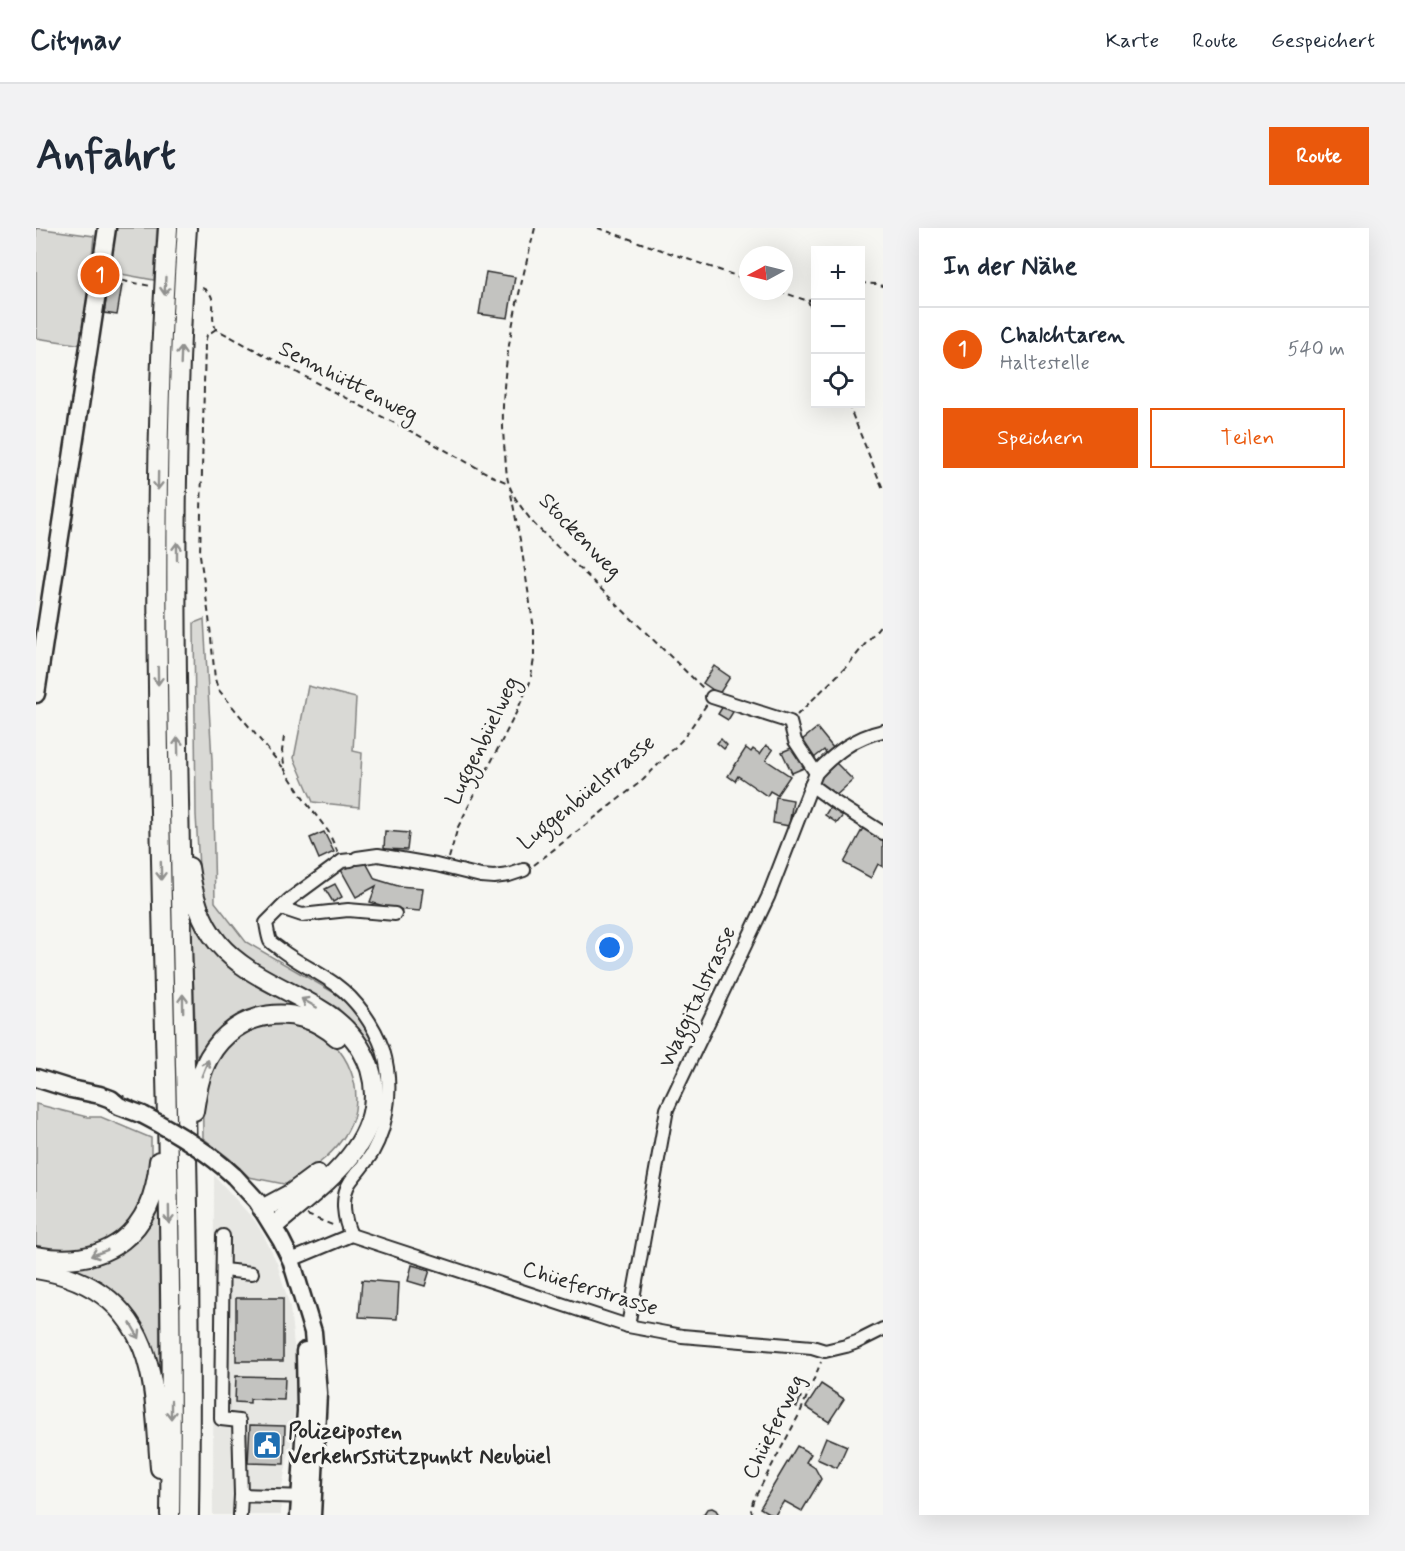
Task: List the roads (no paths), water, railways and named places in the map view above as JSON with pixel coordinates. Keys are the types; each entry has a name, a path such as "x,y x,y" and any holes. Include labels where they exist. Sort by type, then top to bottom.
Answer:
{"highway":[{"path":"168,228 159,410 157,541 170,1299 170,1515"},
{"path":"188,228 177,474 177,671 187,1166 189,1515"},
{"path":"179,804 193,889 202,918 214,937 239,963 317,1007 344,1028 360,1047 372,1079 373,1108 370,1122 360,1143 350,1158 274,1226"},
{"path":"36,1256 68,1260 101,1253 125,1238 139,1224 146,1212 153,1196 158,1172 157,1046 164,1010"},
{"path":"187,1166 199,1085 209,1058 221,1040 245,1023 272,1015 288,1014 324,1026 344,1044 357,1067 363,1093 359,1120 347,1144 330,1164 304,1185 262,1209"},
{"path":"36,1269 62,1274 90,1286 116,1306 136,1333 147,1361 153,1390 164,1515"}],"main road":[{"path":"36,694 107,228"},
{"path":"36,1078 100,1095 111,1099 119,1106"},
{"path":"36,1089 119,1106 143,1115 184,1137 219,1162 234,1176 250,1193 274,1226 291,1260 305,1311 307,1497 312,1515"},
{"path":"299,1515 307,1497"}],"street":[{"path":"712,697 790,722 795,741 816,773"},
{"name":"Waggitalstrasse","path":"628,1326 667,1109 768,897 816,773 844,747 883,731"},
{"path":"811,785 883,833"},
{"name":"Luggenbüelstrasse","path":"281,908 289,900 350,860 378,855 443,866 481,876 495,877 524,870"},
{"path":"291,1260 351,1235 347,1226 345,1209 346,1189 373,1152 387,1110 389,1083 383,1050 370,1022 336,985 271,942 266,923 281,908 302,915 348,910 395,914"},
{"name":"Chüeferstrasse","path":"351,1235 628,1326 682,1336 812,1347 825,1352 857,1342 883,1329"},
{"path":"223,1236 221,1419 239,1421 240,1515"},
{"path":"223,1270 252,1273"},
{"path":"241,1495 307,1497"}],"place":[{"name":"Chalchtaren","path":"100,275"},
{"name":"Polizeiposten Verkehrsstützpunkt Neubüel","path":"267,1445"}]}
